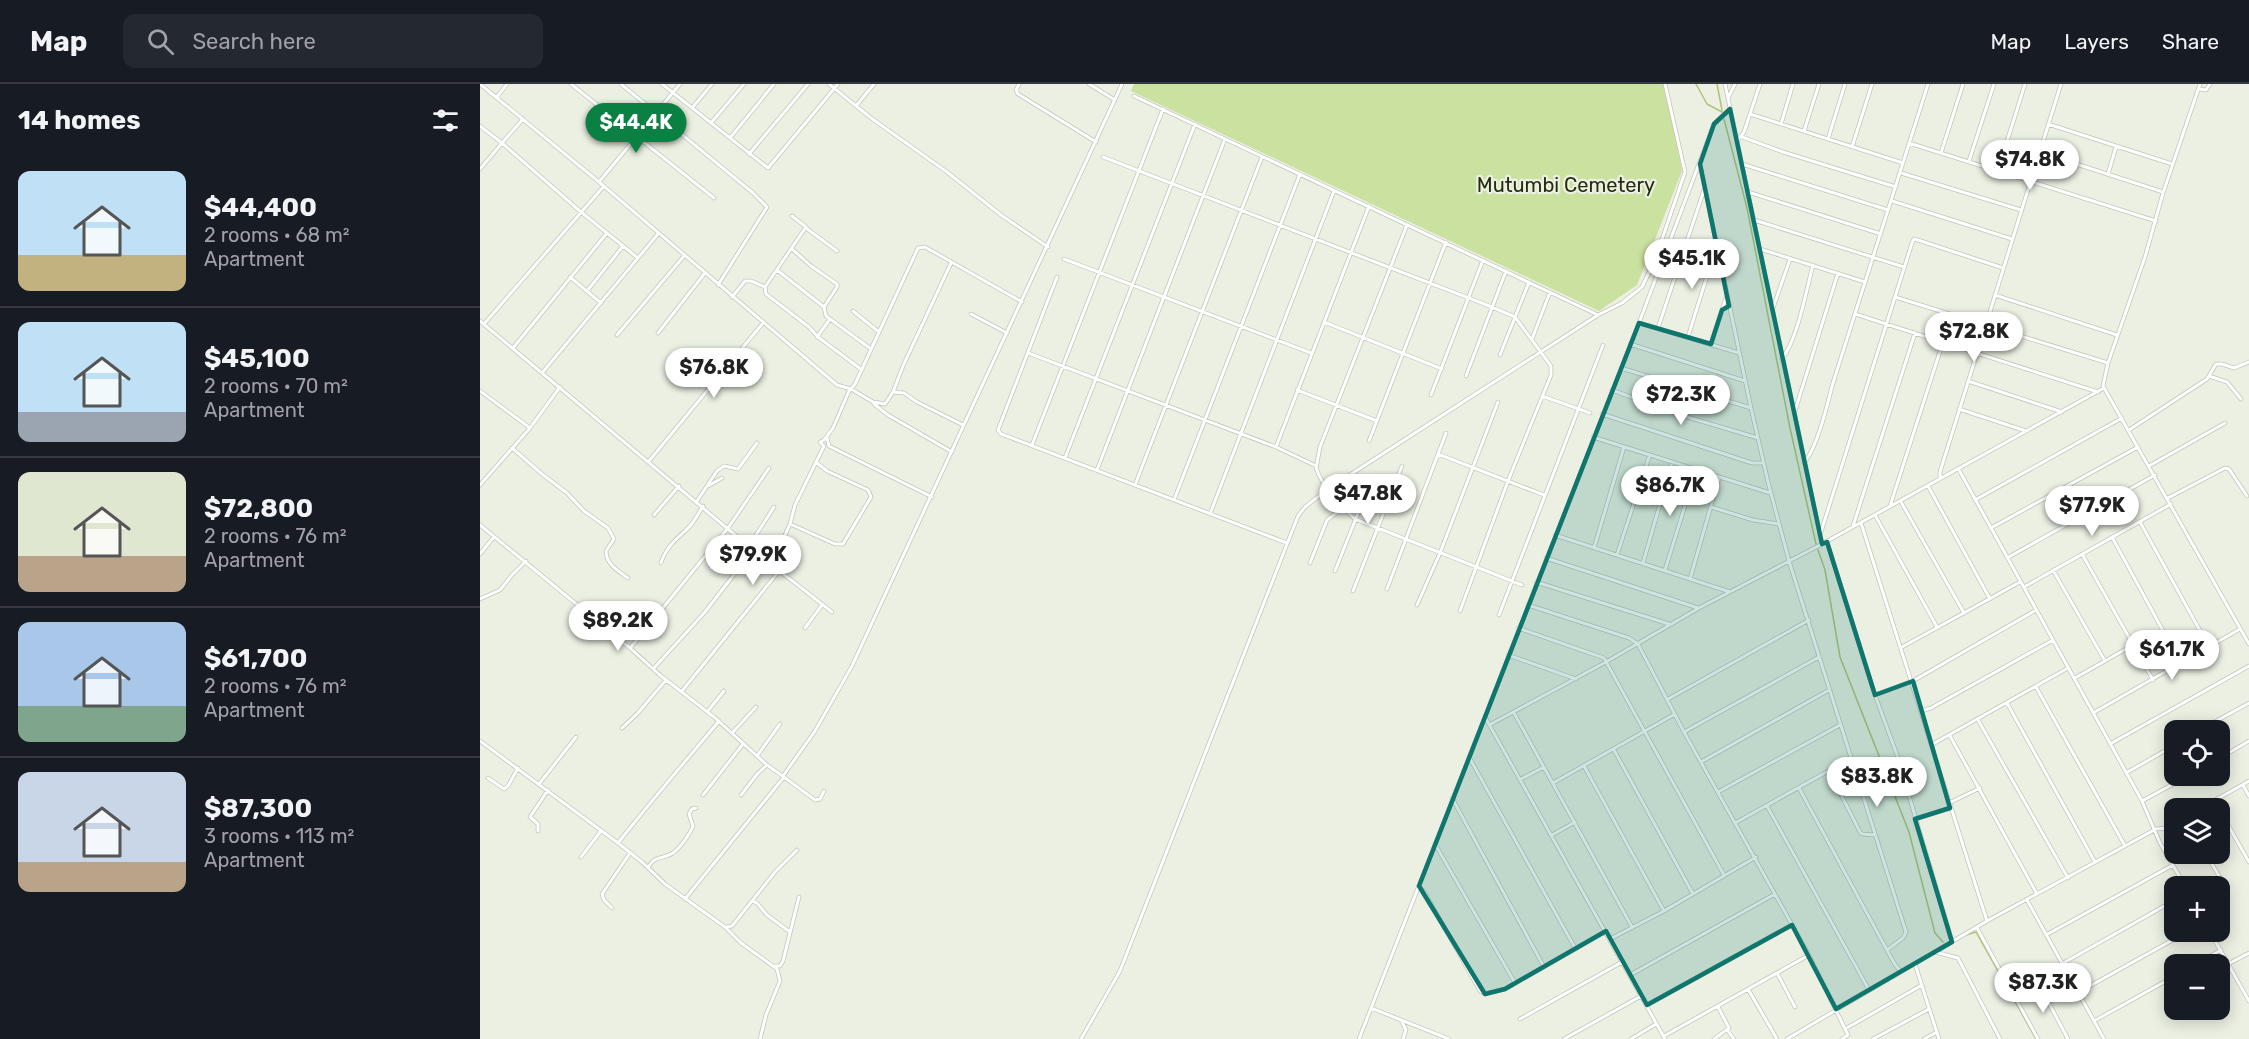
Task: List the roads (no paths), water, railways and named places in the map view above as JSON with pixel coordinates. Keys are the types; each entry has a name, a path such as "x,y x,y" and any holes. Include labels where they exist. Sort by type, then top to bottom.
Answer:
{"street":[{"path":"480,84 604,186 837,385 851,389 873,402 888,415 952,452"},
{"path":"497,97 507,84"},
{"path":"571,84 714,198"},
{"path":"621,84 767,207 718,285"},
{"path":"662,84 766,168 769,168 838,84"},
{"path":"599,182 680,84"},
{"path":"692,108 712,84"},
{"path":"711,123 744,84"},
{"path":"730,139 774,84"},
{"path":"749,154 808,84"},
{"path":"829,84 1001,215 1048,247"},
{"path":"855,106 874,84"},
{"path":"1019,84 1016,90 1018,94 1096,142"},
{"path":"1089,84 1115,100"},
{"path":"685,899 783,777 841,689 1122,84"},
{"path":"1081,1039 1120,971 1301,511 1328,489 1598,315 1622,303 1642,287 1655,260 1685,172 1665,84"},
{"path":"1725,84 1822,544"},
{"path":"1728,98 1735,84"},
{"path":"1737,141 1742,137 1760,84"},
{"path":"1781,124 1793,84"},
{"path":"1804,131 1819,84"},
{"path":"1828,139 1845,84"},
{"path":"1852,147 1872,84"},
{"path":"1804,463 1811,452 1826,411 1928,84"},
{"path":"1941,153 1963,84"},
{"path":"1969,161 1994,84"},
{"path":"1998,170 2025,84"},
{"path":"1940,479 1940,472 1959,409 2061,84"},
{"path":"2200,84 2108,363 2104,388 2240,629 2247,636 2249,644"},
{"path":"2199,89 2206,90 2210,84"},
{"path":"1134,96 1598,315"},
{"path":"1032,445 1162,109"},
{"path":"1359,1039 1639,323 1714,124 1730,109"},
{"path":"1750,114 1904,163"},
{"path":"480,169 523,119"},
{"path":"1065,458 1195,124"},
{"path":"2049,124 2173,164"},
{"path":"480,126 638,258"},
{"path":"1742,137 1896,187"},
{"path":"1097,470 1225,139"},
{"path":"1910,143 2156,221"},
{"path":"2107,175 2116,147"},
{"path":"2039,152 2163,193"},
{"path":"1135,485 1262,156"},
{"path":"1103,158 1316,238 1515,317 1551,366 1552,371 1460,612"},
{"path":"1700,164 1770,494 1850,759 1906,932 1903,938 1887,950"},
{"path":"1742,164 1888,210"},
{"path":"1685,172 1695,174"},
{"path":"1901,173 2021,210"},
{"path":"1174,500 1300,174"},
{"path":"604,186 482,323 748,546 832,612"},
{"path":"1658,328 1705,188"},
{"path":"1209,514 1334,190"},
{"path":"1748,192 1881,234"},
{"path":"1700,204 1707,198"},
{"path":"1892,201 2012,239"},
{"path":"1276,447 1369,206"},
{"path":"792,216 837,251"},
{"path":"1754,220 1904,267"},
{"path":"1407,225 1315,465 1328,489 1355,519 1522,585"},
{"path":"806,228 765,287 767,296 862,370"},
{"path":"513,348 607,233"},
{"path":"542,373 658,234"},
{"path":"1820,534 1914,240 2003,268"},
{"path":"1369,441 1446,242"},
{"path":"587,291 623,246"},
{"path":"932,497 829,446 824,446 820,442 827,436 862,370 918,248 925,247 1022,302"},
{"path":"792,249 837,284 824,307 825,314 871,349"},
{"path":"1760,249 1865,282"},
{"path":"1688,337 1707,276 1718,252"},
{"path":"617,335 684,256"},
{"path":"1772,311 1790,259"},
{"path":"1064,260 1311,353"},
{"path":"1431,395 1483,260"},
{"path":"873,402 885,404 893,392 951,262"},
{"path":"1782,359 1788,350 1813,265"},
{"path":"777,270 824,307"},
{"path":"1466,376 1506,271"},
{"path":"658,333 705,273"},
{"path":"1795,411 1838,273"},
{"path":"570,277 602,303"},
{"path":"1057,277 998,430 1001,434 1287,543"},
{"path":"732,297 745,281 765,287"},
{"path":"1500,355 1529,282"},
{"path":"1532,339 1550,292"},
{"path":"1995,295 2117,335"},
{"path":"1711,344 1727,296"},
{"path":"1895,297 2108,363"},
{"path":"1722,310 1729,306"},
{"path":"853,311 879,332"},
{"path":"971,314 1007,333"},
{"path":"1855,314 2098,392"},
{"path":"817,337 830,319"},
{"path":"1324,322 1442,369"},
{"path":"649,462 763,323"},
{"path":"1639,323 1739,353"},
{"path":"1853,526 1915,333"},
{"path":"1890,507 1943,342"},
{"path":"1630,344 1745,381"},
{"path":"1499,615 1603,345"},
{"path":"1028,353 1276,447 1315,465"},
{"path":"2129,429 2188,393 2209,376 2216,364 2234,368 2249,362"},
{"path":"1621,368 1751,408"},
{"path":"2209,376 2227,382 2241,399"},
{"path":"1968,381 2062,412"},
{"path":"480,485 482,479 530,428 560,387"},
{"path":"1491,724 1606,662 1699,608 1901,502 2104,388"},
{"path":"1297,390 1377,420"},
{"path":"1612,390 1677,414 1758,438"},
{"path":"480,391 530,428"},
{"path":"893,392 904,393 963,425"},
{"path":"1542,396 1590,413"},
{"path":"1417,604 1440,553 1498,402"},
{"path":"1959,409 2027,432"},
{"path":"1602,414 1752,463 1763,464"},
{"path":"1975,500 2122,418"},
{"path":"2150,466 2225,423"},
{"path":"1387,589 1446,433"},
{"path":"827,436 829,446"},
{"path":"1593,437 1649,457 1672,462 1770,494"},
{"path":"697,501 722,466 738,469 757,443"},
{"path":"772,564 790,524 795,505 824,446"},
{"path":"1594,548 1624,447"},
{"path":"1991,528 2138,447"},
{"path":"513,448 567,493 591,517 608,528 614,539 606,551 607,559 612,566 628,578"},
{"path":"1438,454 1544,495"},
{"path":"1617,555 1649,457"},
{"path":"1643,563 1672,462"},
{"path":"790,524 836,544 843,544 871,496 868,490 827,471 817,463"},
{"path":"1353,591 1402,466"},
{"path":"630,648 728,528 769,468"},
{"path":"2168,498 2225,468 2229,469 2247,496"},
{"path":"1665,570 1696,470"},
{"path":"1959,470 2142,801 2156,829 2160,843 2179,876"},
{"path":"2007,558 2155,476"},
{"path":"707,487 722,478"},
{"path":"1690,579 1719,478"},
{"path":"1335,571 1370,483"},
{"path":"654,515 679,486"},
{"path":"1928,486 1990,599"},
{"path":"1901,502 1964,613"},
{"path":"2023,587 2171,504"},
{"path":"661,563 663,555 676,538 687,530 703,506"},
{"path":"748,546 774,507"},
{"path":"1711,507 1753,520 1779,524"},
{"path":"1310,563 1327,520 1343,508"},
{"path":"1875,515 1938,627"},
{"path":"2140,522 2209,647"},
{"path":"1861,523 1987,921"},
{"path":"1818,526 1823,524"},
{"path":"480,525 718,721 767,765 812,799 818,800 824,792"},
{"path":"1555,535 1731,592"},
{"path":"2112,537 2181,664"},
{"path":"480,554 493,538"},
{"path":"1827,542 1875,695 1897,755 1952,942"},
{"path":"653,669 705,612 753,550"},
{"path":"2082,554 2153,680"},
{"path":"1546,558 1699,608"},
{"path":"480,599 500,590 526,561"},
{"path":"2053,570 2105,661"},
{"path":"682,691 780,571"},
{"path":"1536,582 1670,625"},
{"path":"1902,647 2020,582"},
{"path":"805,628 822,605"},
{"path":"1528,605 1629,638 1638,644 1684,732 1809,955 1849,1037 1842,1039"},
{"path":"1875,695 1912,681 2036,610"},
{"path":"1668,699 1809,620"},
{"path":"1518,628 1600,656 1606,662 1724,875"},
{"path":"2093,713 2240,629"},
{"path":"1921,711 1931,708 2053,640"},
{"path":"2074,679 2133,645"},
{"path":"1508,655 1576,678"},
{"path":"1684,732 1820,657"},
{"path":"2110,744 2249,666"},
{"path":"1931,745 2068,668"},
{"path":"622,728 666,680"},
{"path":"2036,687 2125,846"},
{"path":"1701,762 1829,690"},
{"path":"707,712 724,692"},
{"path":"2007,703 2095,862"},
{"path":"2218,720 2249,703"},
{"path":"732,733 756,707"},
{"path":"1514,712 1632,927"},
{"path":"1553,783 1675,714"},
{"path":"1485,717 1491,724 1664,1038 1809,955"},
{"path":"1978,720 2068,878"},
{"path":"618,843 718,721"},
{"path":"757,756 780,724"},
{"path":"1718,792 1840,725"},
{"path":"1950,736 2037,894"},
{"path":"539,784 576,737"},
{"path":"480,741 618,843 665,884 725,927 741,944 774,966 779,972 780,979 766,1015 760,1039"},
{"path":"2230,752 2249,741"},
{"path":"703,795 743,744"},
{"path":"1614,750 1693,894"},
{"path":"2126,773 2164,751"},
{"path":"1468,757 1575,948"},
{"path":"1735,823 1850,759"},
{"path":"741,795 767,765"},
{"path":"1521,779 1544,766"},
{"path":"1584,766 1664,911"},
{"path":"488,778 504,789 518,768"},
{"path":"1829,771 1860,832 1875,835"},
{"path":"2219,798 2249,781"},
{"path":"2243,785 2249,796"},
{"path":"2142,801 2170,786"},
{"path":"1799,788 1901,972"},
{"path":"1915,819 1949,806 1980,788"},
{"path":"538,831 539,825 530,817 548,790"},
{"path":"1452,798 1544,967"},
{"path":"1767,806 1869,990"},
{"path":"648,867 654,859 673,853 691,832 693,826 689,814 692,809 696,808"},
{"path":"1552,835 1575,822"},
{"path":"1787,1039 1987,921 2156,829 2164,828"},
{"path":"2230,829 2249,862"},
{"path":"581,857 601,831"},
{"path":"1435,844 1515,983"},
{"path":"725,927 732,926 775,872 797,850"},
{"path":"612,908 604,900 602,894 630,853"},
{"path":"1610,939 1664,911 1756,857"},
{"path":"2046,935 2173,865"},
{"path":"1419,886 1480,991 1485,994 1494,993 1515,983 1605,932"},
{"path":"1629,975 1775,894"},
{"path":"774,966 780,966 783,961 798,897"},
{"path":"2027,900 2104,1039"},
{"path":"751,901 757,903 767,915 790,932"},
{"path":"2012,992 2164,906"},
{"path":"1647,1005 1792,925"},
{"path":"732,926 734,936"},
{"path":"1977,928 2038,1039"},
{"path":"2078,992 2169,942"},
{"path":"2216,942 2223,954"},
{"path":"2215,954 2221,951"},
{"path":"1934,952 1958,958 2000,1039"},
{"path":"2230,963 2249,952"},
{"path":"1520,1019 1622,962"},
{"path":"1915,964 1939,1039"},
{"path":"2230,967 2249,1001"},
{"path":"1777,973 1795,1007"},
{"path":"2036,979 2068,1039"},
{"path":"2094,1021 2164,982"},
{"path":"1845,1029 1922,985"},
{"path":"2243,990 2249,987"},
{"path":"1748,989 1777,1039"},
{"path":"1564,1039 1641,996"},
{"path":"1718,1007 1734,1039"},
{"path":"1371,1008 1449,1039"},
{"path":"1873,1039 1929,1008"},
{"path":"1402,1022 1406,1030"},
{"path":"1631,1039 1656,1024"},
{"path":"1403,1039 1410,1025"},
{"path":"1714,1039 1728,1030"},
{"path":"1924,1039 1937,1032"}],"waterway":[{"path":"1696,84 1707,104 1722,112"},
{"path":"1717,84 1722,110"},
{"path":"1724,119 1747,208 1790,428 1816,544"},
{"path":"1818,550 1825,570 1840,657 1909,832 1935,933 1943,942"},
{"path":"1966,935 1976,932 2036,1039"}],"park label":[{"name":"Mutumbi Cemetery","path":"1566,185"}]}
